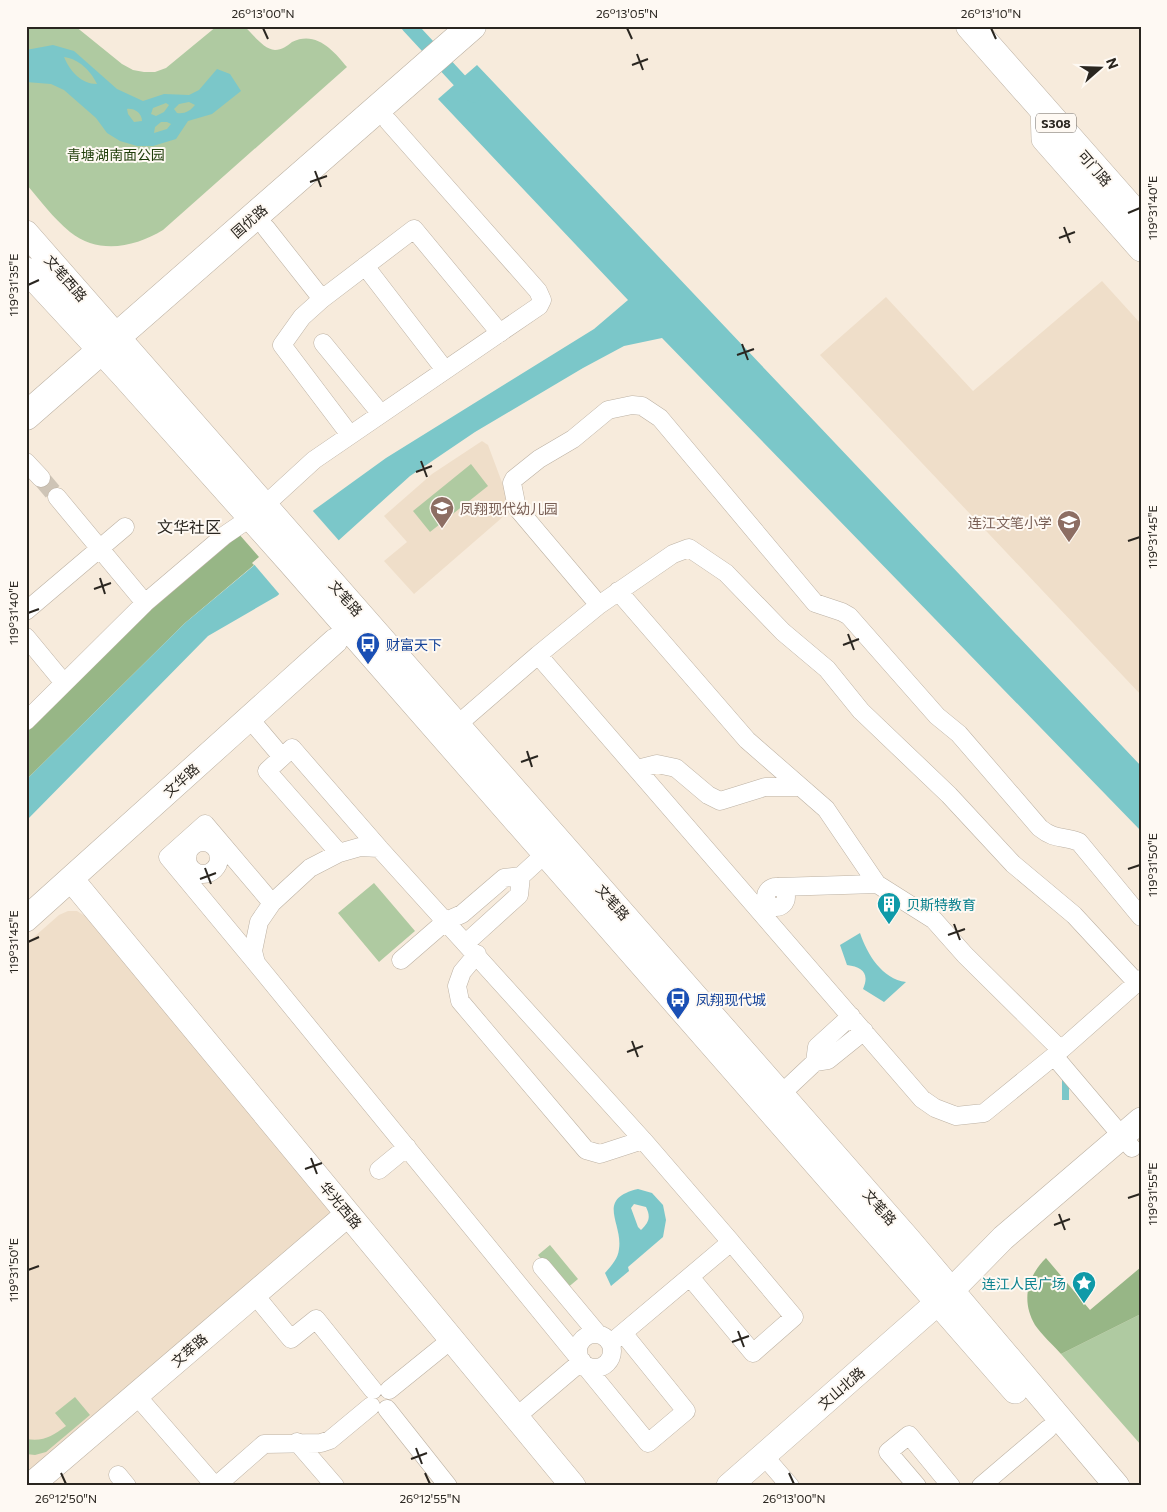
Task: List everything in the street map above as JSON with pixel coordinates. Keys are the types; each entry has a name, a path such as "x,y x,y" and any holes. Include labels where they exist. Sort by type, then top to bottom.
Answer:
{"main road":[{"name":"国优路","path":"26,416 103,337 418,61 444,34 472,26"},
{"name":"可门路","path":"970,26 1141,220"},
{"name":"可门路","path":"992,26 1141,195"},
{"path":"1043,108 1044,139 1141,249"},
{"name":"文笔西路","path":"26,233 103,337"},
{"name":"文笔西路","path":"26,270 103,337"},
{"name":"国优路","path":"26,392 103,337"},
{"name":"文笔路","path":"103,337 258,511 386,686 545,854 634,968 945,1296 1117,1486"},
{"name":"文笔路","path":"292,559 457,725 781,1094 945,1296 1048,1429 1096,1486"},
{"name":"文华路","path":"26,919 335,641"},
{"name":"华光西路","path":"71,879 573,1486"},
{"name":"文山北路","path":"729,1486 945,1296 1002,1238 1132,1141 1141,1120"},
{"name":"文萃路","path":"30,1486 348,1214"}],"street":[{"path":"26,721 145,603 258,511 314,460 539,306 542,300 538,291 388,121"},
{"path":"266,228 322,298"},
{"path":"350,436 282,345 302,317 322,298 414,229 500,333"},
{"path":"365,266 445,370"},
{"path":"323,343 381,414"},
{"path":"599,605 517,508 512,483 514,479 538,459 574,439 608,410 632,405 642,406 660,418 815,603 850,616 937,716 959,734 1040,828 1049,836 1072,839 1079,842 1141,917"},
{"path":"26,462 41,478"},
{"path":"57,498 145,603"},
{"path":"26,611 125,527"},
{"path":"457,725 538,655 599,605 673,554 690,548 726,573 783,632 827,669 861,711 949,795 1013,864 1074,915 1139,981 1057,1053 984,1113 956,1116 935,1108 922,1099 851,1016 764,907 637,769 538,655"},
{"path":"618,591 747,740 826,809 877,884 934,920 965,956 1057,1053 1132,1141"},
{"path":"26,636 64,684"},
{"path":"249,718 282,757"},
{"path":"339,853 267,771 292,748 643,1140 794,1317 753,1353 690,1277"},
{"path":"637,769 657,764 676,768 708,795 720,801 765,787 801,788"},
{"path":"272,903 218,845 205,824 189,844 168,857 187,872 256,963 648,1443 686,1411 542,1267"},
{"path":"187,872 206,874 215,868 218,858 218,845"},
{"path":"256,963 253,951 258,922 272,903 310,868 339,853 360,847 380,848"},
{"path":"401,960 446,921 462,914 504,878 521,876 545,854"},
{"path":"521,876 520,895 472,949 457,986 460,1001 586,1150 600,1154 643,1140"},
{"path":"764,907 778,907 786,901 785,891 778,887 877,884"},
{"path":"815,1062 817,1047 851,1016"},
{"path":"781,1094 815,1062 828,1060 864,1031"},
{"path":"379,1170 407,1147"},
{"path":"610,1337 612,1354 607,1364 596,1368 582,1361 578,1350 580,1344 587,1336 610,1337 690,1277 731,1242"},
{"path":"254,1294 291,1339 316,1319 448,1486"},
{"path":"136,1395 215,1486 264,1444 321,1443 330,1440 452,1340"},
{"path":"516,1416 582,1361"},
{"path":"981,1486 1048,1429"},
{"path":"916,1486 888,1452 908,1436 951,1486"},
{"path":"297,1442 335,1486"},
{"path":"764,1456 790,1486"}],"shaded area":[{"name":"连江文笔小学","path":"1102,281 1141,324 1141,695 820,355 886,297 973,391"},
{"name":"凤翔现代幼儿园","path":"482,441 488,445 512,509 414,594 384,561 407,542 384,516 432,474"},
{"path":"68,911 77,911 85,916 330,1206 332,1217 26,1475 26,944 59,915"}],"green space":[{"name":"青塘湖南面公园","path":"26,26 75,26 122,64 133,70 144,72 155,72 166,68 217,26 244,26 262,44 275,50 282,49 292,42 301,39 317,40 330,49 347,67 163,230 141,241 117,246 105,246 93,244 70,232 52,215 26,184"},
{"path":"471,464 488,486 430,532 413,511"},
{"path":"238,533 259,557 252,563 254,565 185,623 26,780 26,726 147,606"},
{"path":"374,883 415,931 379,962 338,913"},
{"path":"550,1245 578,1279 566,1289 538,1255"},
{"path":"1046,1258 1090,1310 1141,1267 1141,1314 1061,1354 1035,1325 1028,1307 1027,1298 1030,1281 1039,1265"},
{"path":"1141,1314 1141,1445 1061,1354"},
{"path":"75,1397 90,1415 46,1452 35,1455 26,1454 26,1439 38,1440 48,1437 66,1426 55,1413"}],"water":[{"path":"53,45 74,51 117,89 143,101 164,94 189,95 199,90 217,69 230,74 241,91 212,114 188,121 176,139 153,146 137,146 120,141 107,133 96,118 64,90 51,84 26,82 26,50","holes":["64,57 75,60 88,70 97,84 81,79","189,102 195,105 187,112 177,113 174,109 179,104","166,103 169,105 164,112 156,116 151,114 153,108","127,109 135,110 141,116 142,121 134,122 128,114","161,122 171,124 167,129 154,133 155,127"]},
{"path":"477,65 1141,766 1141,831 662,338 624,346 583,368 475,432 410,476 277,596 208,636 26,821 26,780 185,623 251,568 314,510 386,458 594,329 628,300 438,99"},
{"path":"860,933 871,957 883,971 897,980 906,982 884,1002 863,989 866,979 865,975 857,967 847,965 840,945"},
{"path":"1062,1079 1069,1080 1069,1100 1062,1100"},
{"path":"638,1189 652,1193 663,1205 666,1220 663,1237 628,1267 629,1271 611,1286 605,1273 616,1259 619,1249 614,1206 617,1199 625,1193","holes":["634,1204 646,1207 648,1219 641,1230 631,1208"]}],"pier":[{"path":"312,510 341,543 281,596 253,563"}],"waterway":[{"path":"409,26 473,95"}],"tunnel":[{"path":"41,478 57,497"}],"place":[{"name":"凤翔现代幼儿园","path":"442,529"},
{"name":"连江文笔小学","path":"1069,543"},
{"name":"财富天下","path":"368,665"},
{"name":"贝斯特教育","path":"889,925"},
{"name":"凤翔现代城","path":"678,1020"},
{"name":"连江人民广场","path":"1084,1304"}],"district":[{"name":"文华社区","path":"189,526"}]}
